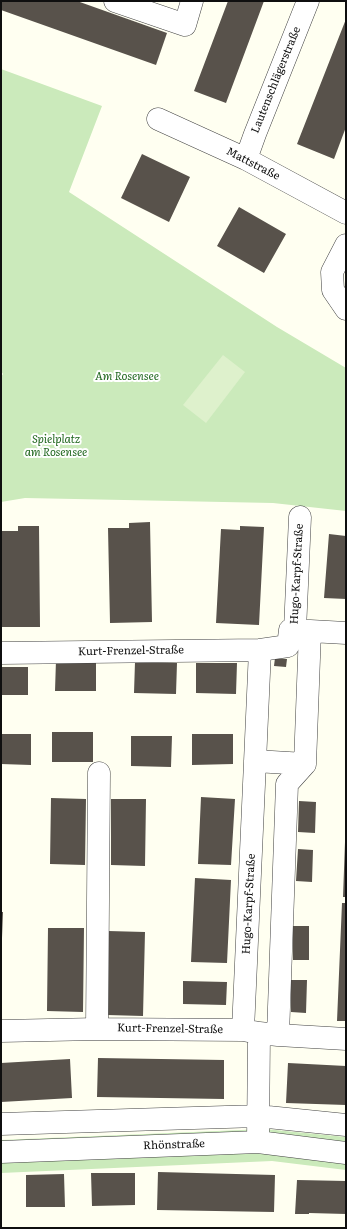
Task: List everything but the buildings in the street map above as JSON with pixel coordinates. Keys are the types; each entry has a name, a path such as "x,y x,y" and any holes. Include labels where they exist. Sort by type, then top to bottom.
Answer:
{"street":[{"path":"115,1 185,25 192,1"},
{"name":"Lautenschlägerstraße","path":"246,160 308,1"},
{"name":"Mattstraße","path":"158,119 246,160 346,213"},
{"path":"346,245 332,272 333,290 346,309"},
{"name":"Hugo-Karpf-Straße","path":"260,1032 287,784 305,764 300,517"},
{"name":"Hugo-Karpf-Straße","path":"258,1142 260,1032 255,761 260,650 288,646 290,630 346,633"},
{"name":"Kurt-Frenzel-Straße","path":"1,653 260,650"},
{"path":"255,761 305,764"},
{"path":"97,1029 99,773"},
{"name":"Kurt-Frenzel-Straße","path":"1,1031 97,1029 260,1032"},
{"path":"260,1032 346,1039"},
{"path":"1,1124 258,1116 346,1125"},
{"name":"Rhönstraße","path":"1,1152 258,1142 346,1153"}],"green space":[{"name":"Am Rosensee","path":"1,69 102,106 69,192 277,327 346,368 346,511 273,503 25,498 1,502 1,377 3,374 1,371"},
{"path":"223,355 245,372 206,423 183,405"},
{"path":"265,1129 346,1137 346,1170 272,1161 1,1173 1,1140"}],"park label":[{"name":"Spielplatz am Rosensee","path":"56,446"}]}
